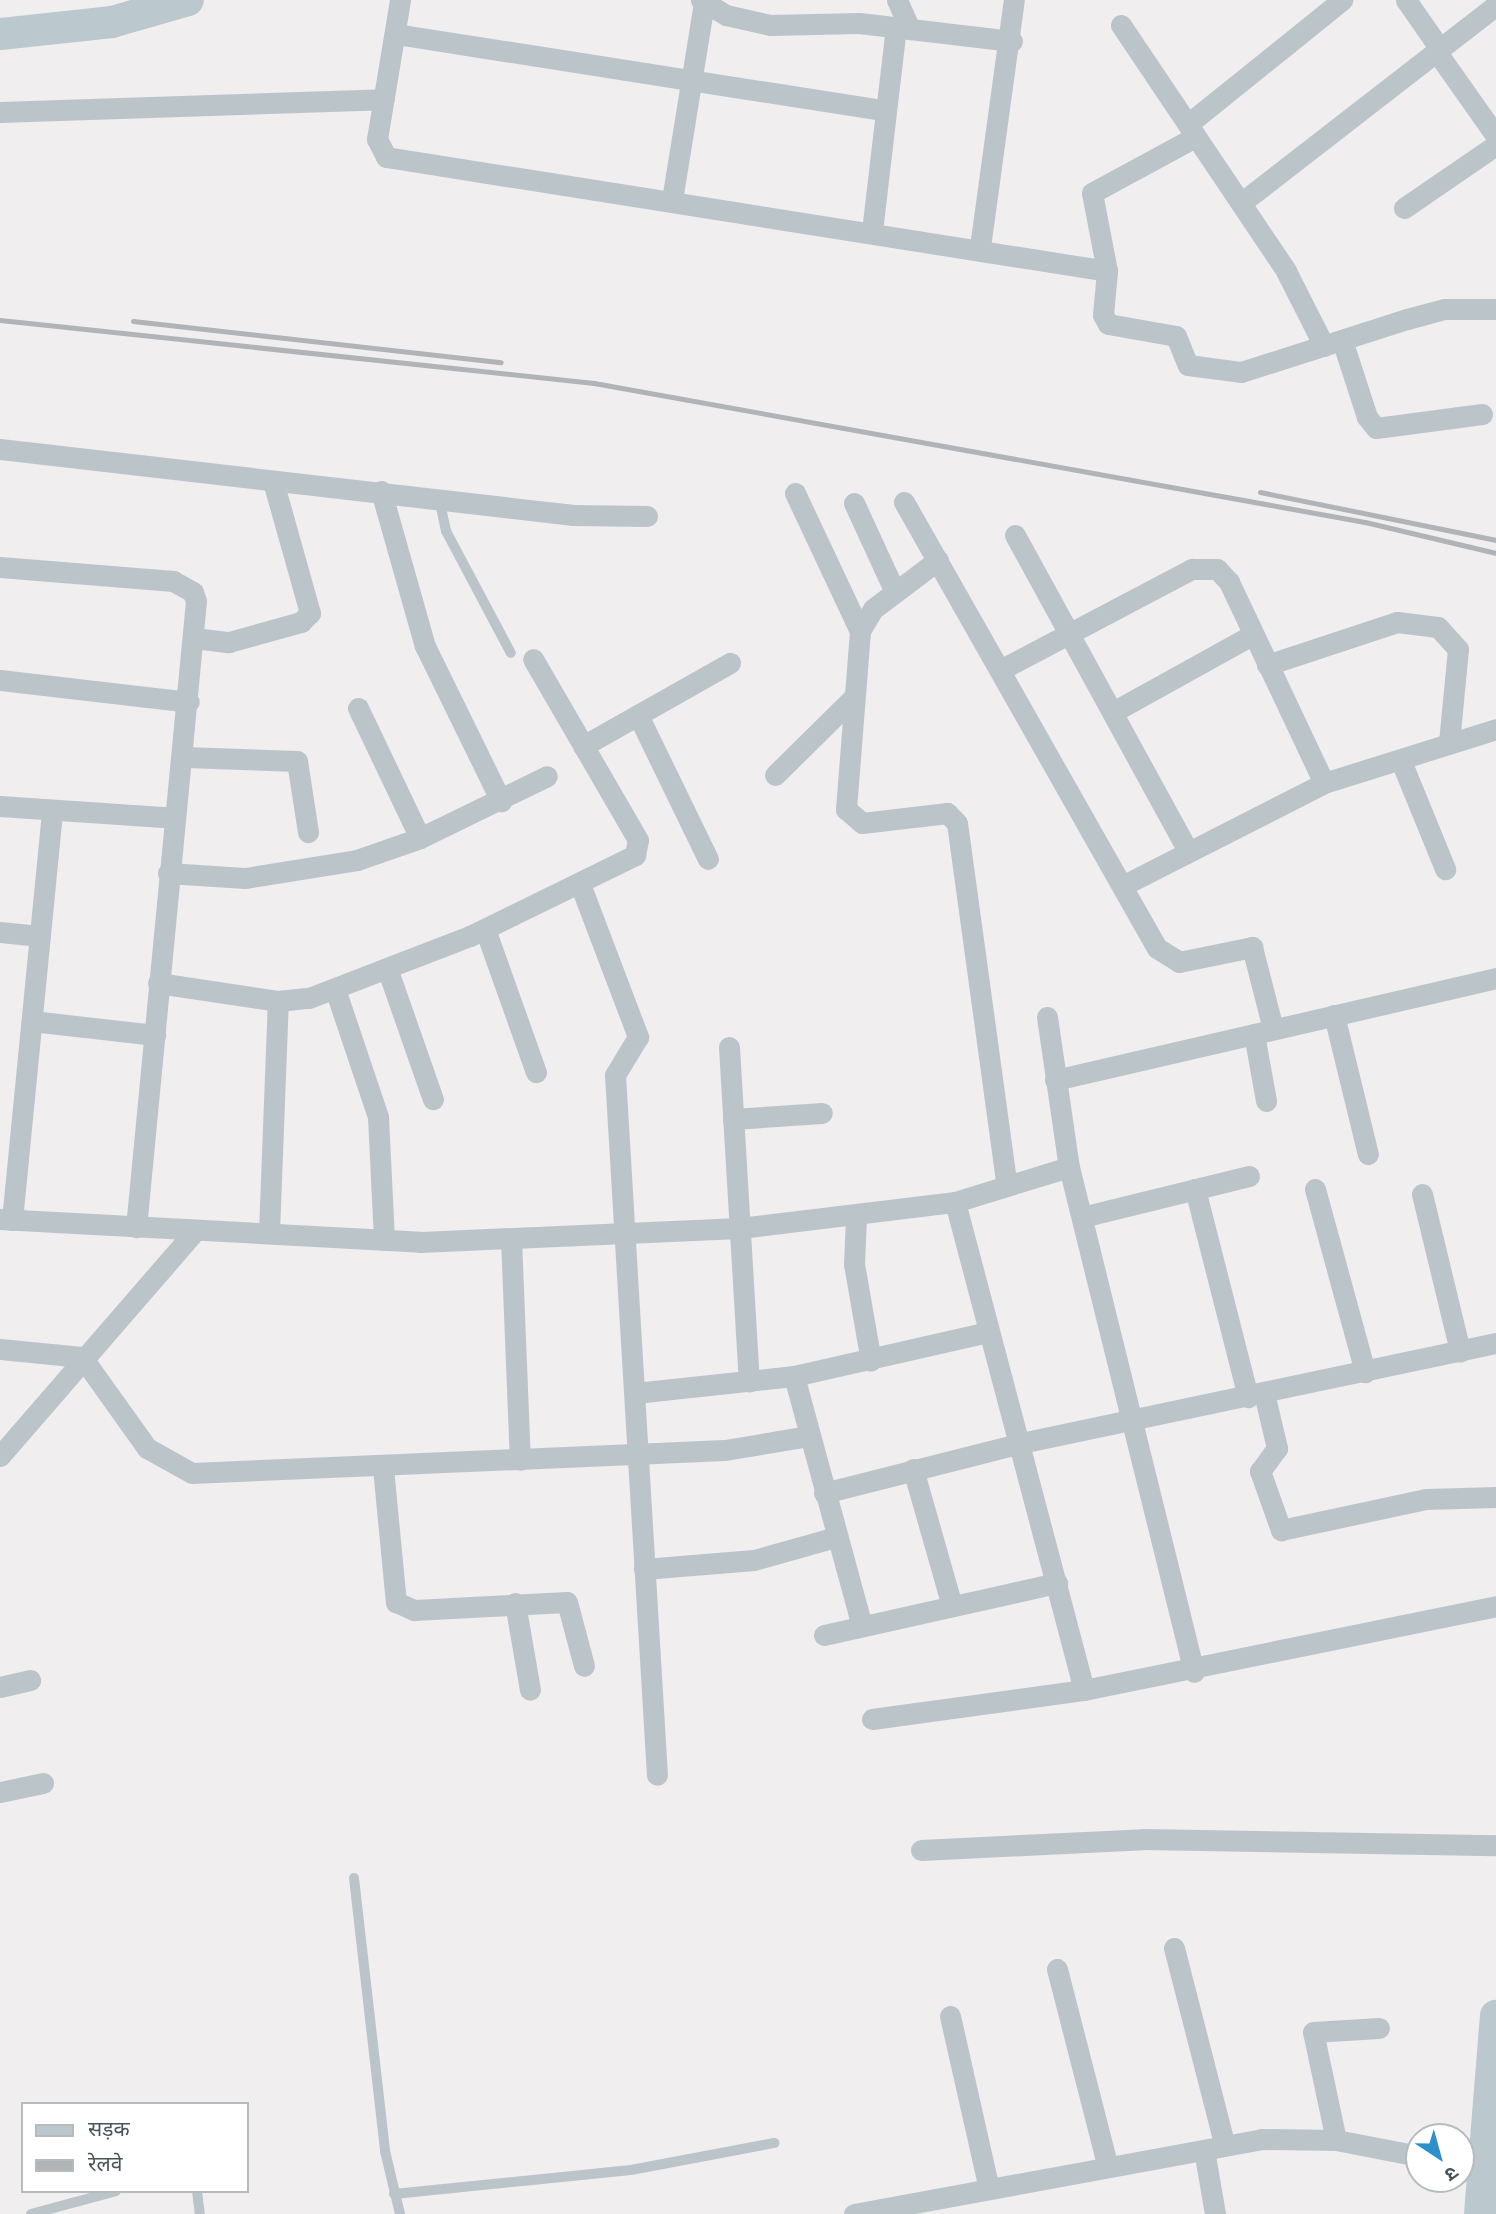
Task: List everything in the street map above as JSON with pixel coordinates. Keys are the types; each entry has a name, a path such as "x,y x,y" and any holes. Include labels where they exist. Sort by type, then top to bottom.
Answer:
{"main road":[{"path":"0,34 112,22 188,0"},
{"path":"1480,2214 1480,2169 1496,2016"}],"street":[{"path":"400,0 376,146 386,157 980,247 1107,271"},
{"path":"872,231 886,111 903,28 897,0"},
{"path":"980,247 1012,41 1014,0"},
{"path":"1342,0 1191,130 1092,193 1107,271 1105,321 1176,336 1196,368 1241,372 1445,309 1496,309"},
{"path":"1406,0 1496,136"},
{"path":"672,200 702,2 770,24 903,28 1012,41"},
{"path":"1241,204 1496,5"},
{"path":"1121,25 1333,343 1367,417 1376,428 1482,414"},
{"path":"396,34 886,111"},
{"path":"0,112 384,99"},
{"path":"1404,208 1496,145"},
{"path":"0,449 573,515 647,516"},
{"path":"194,638 229,642 300,622 310,613 273,481"},
{"path":"381,491 425,646 501,801"},
{"path":"795,493 860,631 845,797 852,818 882,823 947,813 957,823 1007,1186"},
{"path":"904,502 1124,886 1170,961 1252,947 1264,1031 1266,1101"},
{"path":"854,503 894,590"},
{"path":"1015,535 1188,851"},
{"path":"860,631 894,590 938,560"},
{"path":"1002,669 1206,565 1229,582 1324,783"},
{"path":"0,567 184,583 196,601 184,757 168,873 136,1227"},
{"path":"1267,665 1396,622 1438,627 1458,649 1449,742"},
{"path":"1113,712 1252,635"},
{"path":"158,983 278,1001 335,989 485,929 635,855 641,846 533,659"},
{"path":"583,746 730,663"},
{"path":"0,680 189,702"},
{"path":"775,775 854,697"},
{"path":"358,708 420,838"},
{"path":"638,715 708,859"},
{"path":"1124,886 1324,783 1496,729"},
{"path":"184,757 297,761 307,832"},
{"path":"1401,761 1444,869"},
{"path":"168,873 302,873 420,838 501,801 547,776"},
{"path":"0,806 174,818"},
{"path":"52,811 32,1021 9,1151 6,1220 384,1240 511,1238 740,1228 856,1218 955,1202 1069,1167"},
{"path":"580,884 638,1037 616,1068 657,1775"},
{"path":"485,929 536,1072"},
{"path":"0,932 40,936"},
{"path":"387,968 433,1099"},
{"path":"1055,1080 1496,978"},
{"path":"335,989 379,1117 384,1240"},
{"path":"269,1232 278,1001"},
{"path":"1334,1015 1368,1154"},
{"path":"1047,1017 1069,1167 1136,1421 1194,1672"},
{"path":"32,1021 155,1035"},
{"path":"729,1047 749,1381"},
{"path":"733,1119 822,1113"},
{"path":"1082,1217 1249,1175"},
{"path":"1195,1189 1256,1395 1277,1448 1260,1471 1280,1530 1426,1499 1496,1497"},
{"path":"1315,1189 1365,1372"},
{"path":"1422,1194 1460,1351"},
{"path":"955,1202 988,1332 1021,1443 1084,1690"},
{"path":"856,1218 855,1276 871,1361"},
{"path":"0,1456 82,1357 196,1230"},
{"path":"511,1238 520,1460"},
{"path":"635,1393 794,1376 871,1361 988,1332"},
{"path":"824,1493 1021,1443 1136,1421 1496,1343"},
{"path":"0,1349 82,1357 146,1448 192,1473 383,1468 638,1454 809,1436"},
{"path":"794,1376 862,1626"},
{"path":"383,1468 396,1602 414,1610 567,1602 584,1666"},
{"path":"913,1469 952,1606"},
{"path":"644,1569 754,1560 836,1536"},
{"path":"824,1635 1057,1583"},
{"path":"515,1604 530,1690"},
{"path":"872,1719 1194,1672 1496,1606"},
{"path":"0,1687 30,1680"},
{"path":"0,1792 43,1783"},
{"path":"921,1850 1143,1839 1496,1845"},
{"path":"1174,1948 1225,2146"},
{"path":"1057,1969 1108,2167"},
{"path":"950,2016 988,2184"},
{"path":"1336,2140 1312,2032 1379,2028"},
{"path":"854,2214 919,2207 988,2184 1299,2136 1405,2153"},
{"path":"1204,2150 1215,2214"}],"lane":[{"path":"439,498 446,531 511,653"},
{"path":"354,1878 394,2194 400,2214"},
{"path":"394,2194 631,2170 774,2143"},
{"path":"31,2214 109,2193"},
{"path":"197,2193 200,2214"}],"railway":[{"path":"0,320 594,383 1365,522 1496,553"},
{"path":"133,321 501,362"},
{"path":"1260,492 1496,540"}]}
